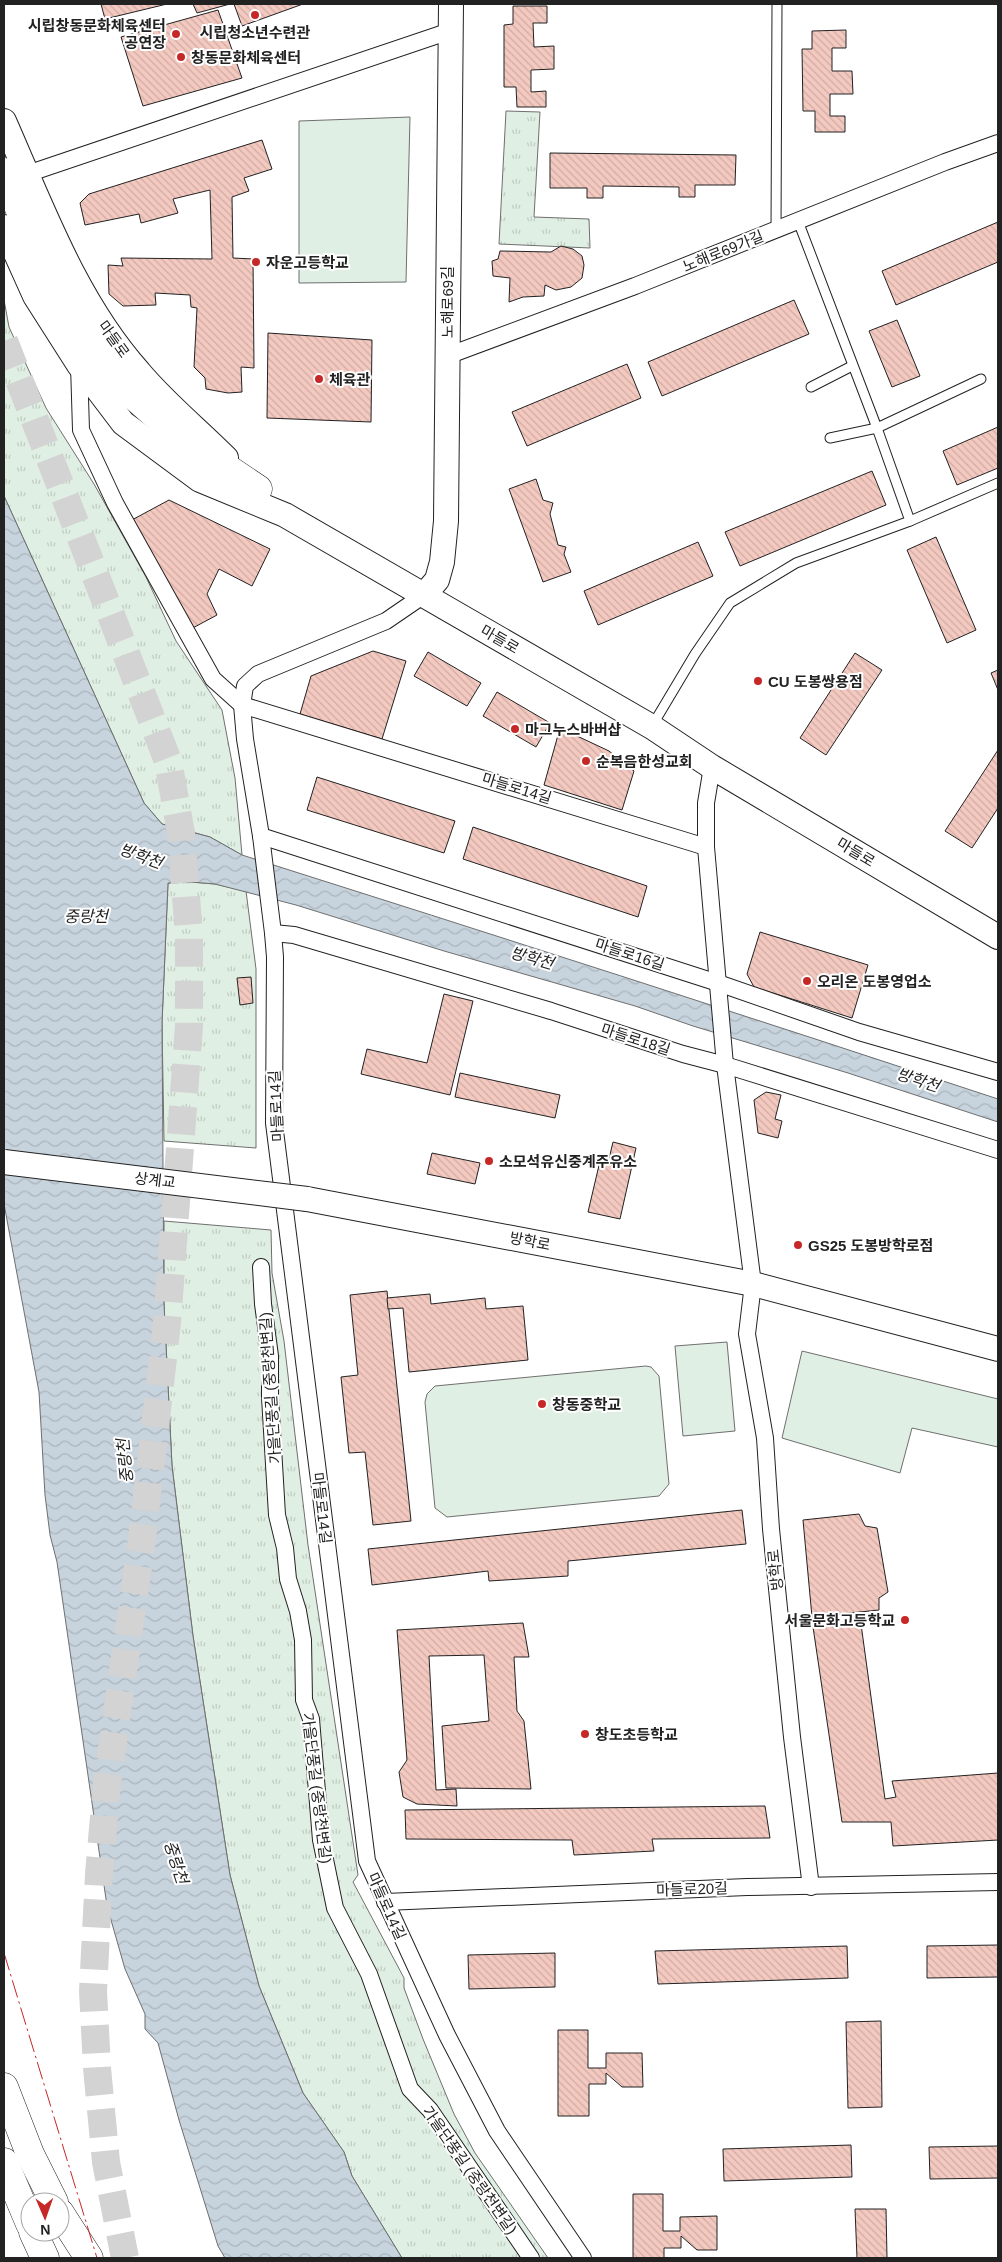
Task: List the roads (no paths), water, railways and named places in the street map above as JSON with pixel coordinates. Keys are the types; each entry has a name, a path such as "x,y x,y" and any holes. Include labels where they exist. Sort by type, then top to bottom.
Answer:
{"highway":[{"path":"16,173 34,244 60,298 98,357 135,397 178,435 258,489"},
{"path":"4,2087 30,2154 49,2192"},
{"path":"4,2163 20,2201"},
{"path":"70,2228 90,2258"},
{"path":"38,2242 45,2258"}],"main road":[{"name":"노해로69길","path":"424,594 437,580 442,562 446,521 451,4"},
{"path":"4,121 16,173"},
{"name":"마들로","path":"4,227 35,296 78,365 123,423 200,480 285,515 424,594 652,727 712,767 998,937"},
{"name":"마들로","path":"258,489 285,515"},
{"name":"상계교","path":"4,1162 307,1199"},
{"name":"방학로","path":"307,1199 753,1284 998,1349"}],"street":[{"path":"16,173 450,31"},
{"name":"노해로69가길","path":"447,356 635,286 945,162 998,143"},
{"path":"78,365 80,430 114,503 212,679 242,705"},
{"name":"마들로14길","path":"424,594 386,621 258,674 245,686 242,705 245,739 262,841 275,957 274,1122 367,1861 447,2035 497,2131 584,2258"},
{"name":"마들로14길","path":"242,705 706,846"},
{"path":"712,767 706,803 706,846 719,987"},
{"name":"마들로16길","path":"262,841 858,1032 998,1072"},
{"name":"마들로18길","path":"273,933 294,935 441,978 683,1054 724,1058 998,1150"},
{"name":"방학로","path":"719,987 724,1058 753,1284 747,1334 765,1438 771,1529 792,1737 811,1887"},
{"name":"가을단풍길 (중랑천변길)","path":"261,1267 263,1304 270,1356 270,1397 277,1515 285,1548 288,1579 298,1612 302,1640 304,1700 311,1719 321,1840 335,1908 369,1974 410,2089 430,2110 531,2258"},
{"name":"마들로20길","path":"385,1902 747,1887 998,1882"}],"lane":[{"path":"776,230 777,4"},
{"path":"798,221 877,428 910,521"},
{"path":"811,387 852,366"},
{"path":"830,438 877,428 981,379"},
{"path":"652,727 695,654 730,602 796,563 910,521 998,483"}],"water":[{"name":"중랑천","path":"4,496 144,803 162,824 210,837 242,855 998,1099 998,1122 635,1006 444,951 296,905 215,884 168,883 162,1023 164,1304 172,1466 193,1636 230,1875 259,1986 303,2093 344,2152 352,2176 402,2258 225,2258 218,2246 179,2120 158,2043 145,2029 145,2014 125,1969 107,1906 57,1562 50,1535 45,1495 39,1392 4,1204"}],"tunnel":[{"path":"4,341 168,761 181,833 189,935 189,1026 167,1323 142,1539 107,1783 99,1874 93,1991 97,2068 106,2162 125,2258"}],"place":[{"name":"시립청소년수련관","path":"255,15"},
{"name":"시립창동문화체육센터 공연장","path":"176,34"},
{"name":"창동문화체육센터","path":"181,57"},
{"name":"자운고등학교","path":"256,262"},
{"name":"체육관","path":"319,379"},
{"name":"CU 도봉쌍용점","path":"758,681"},
{"name":"마그누스바버샵","path":"515,729"},
{"name":"순복음한성교회","path":"586,761"},
{"name":"오리온 도봉영업소","path":"807,981"},
{"name":"소모석유신중계주유소","path":"489,1161"},
{"name":"GS25 도봉방학로점","path":"798,1245"},
{"name":"창동중학교","path":"542,1404"},
{"name":"서울문화고등학교","path":"905,1620"},
{"name":"창도초등학교","path":"585,1734"}],"water label":[{"name":"방학천","path":"141,856"},
{"name":"방학천","path":"532,958"},
{"name":"방학천","path":"918,1080"}]}
